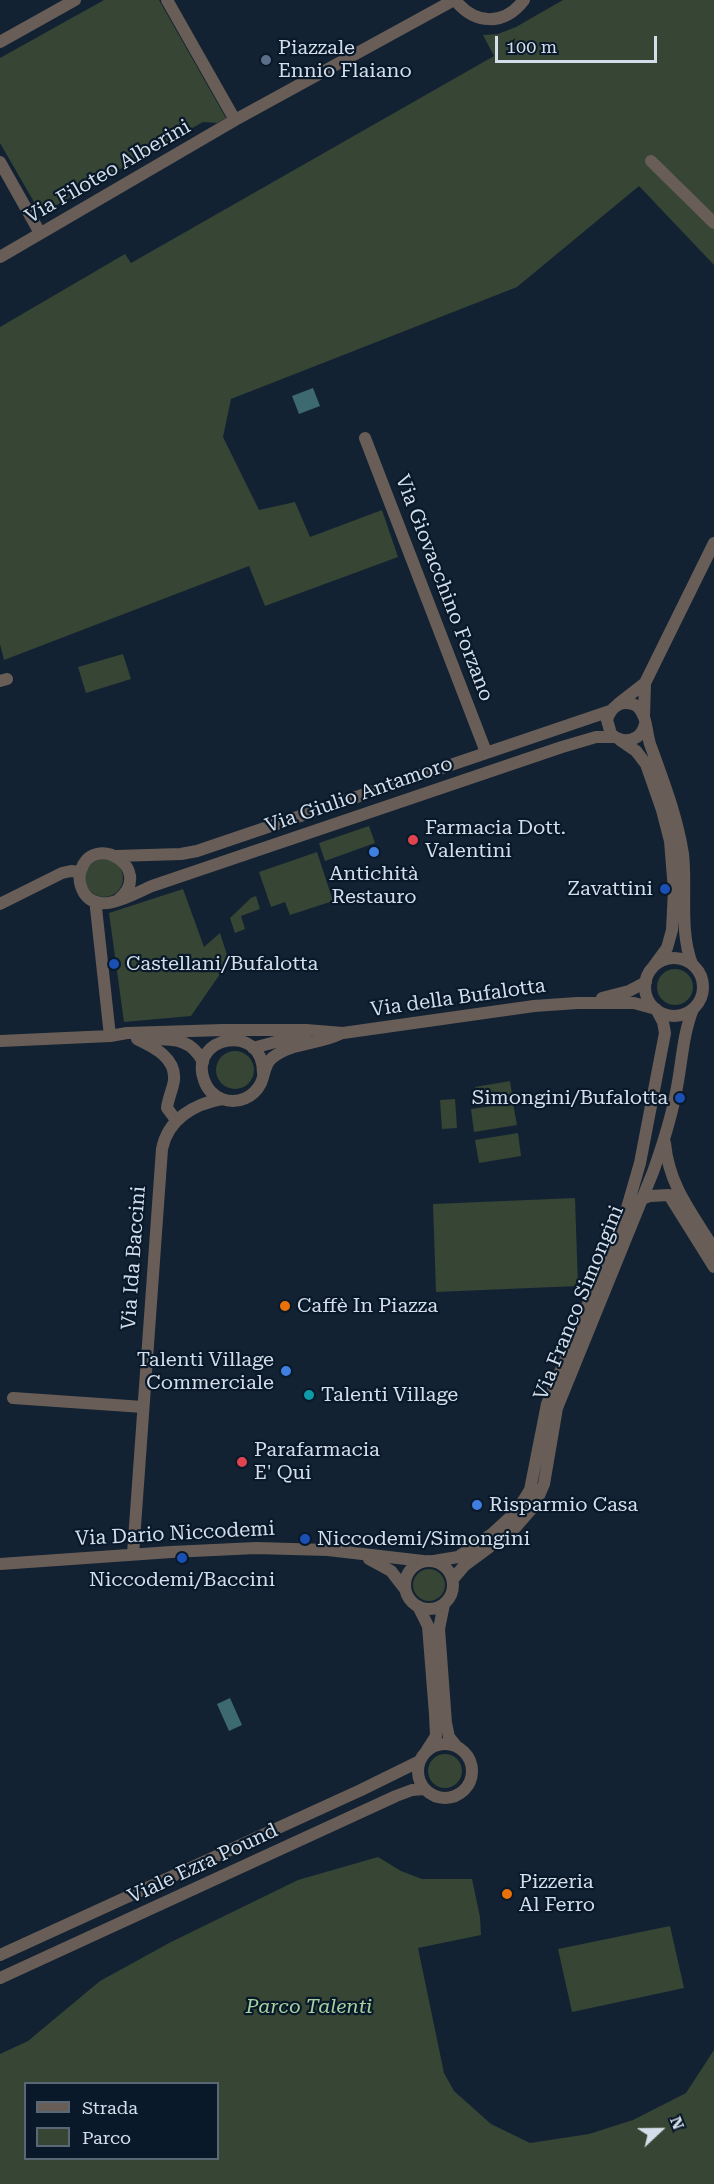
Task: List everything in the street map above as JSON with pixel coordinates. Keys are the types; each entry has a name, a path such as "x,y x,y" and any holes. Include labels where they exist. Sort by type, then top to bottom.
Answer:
{"street":[{"path":"0,42 75,0"},
{"path":"167,0 235,120 454,0 472,16 484,19 496,19 507,15 521,4 534,0"},
{"name":"Via Filoteo Alberini","path":"0,257 235,120"},
{"path":"651,160 714,223"},
{"path":"0,162 40,233"},
{"name":"Via Giovacchino Forzano","path":"365,438 486,752"},
{"path":"617,738 629,741 642,732 645,720 645,684 714,543"},
{"name":"Via Giulio Antamoro","path":"80,872 85,862 94,856 192,853 614,708 645,684"},
{"path":"697,1004 703,987 701,975 692,964 686,946 685,875 680,836 645,720 637,706 629,703 614,708 607,723 610,732 636,751 646,764 670,840 674,890 672,930 667,948 653,966 646,982 647,997 656,1009 675,1016 686,1013 714,994"},
{"name":"Via Giulio Antamoro","path":"97,902 107,903 119,899 562,747 596,737 617,738"},
{"path":"116,856 124,863 129,877 126,891 119,899"},
{"path":"0,904 62,873 80,872 83,891 97,902 110,1036"},
{"path":"653,966 662,960 672,958 681,958 692,964"},
{"path":"701,975 714,978"},
{"name":"Via della Bufalotta","path":"577,1003 616,995 646,982"},
{"name":"Via della Bufalotta","path":"0,1041 181,1031 267,1029 343,1033 534,1006 577,1003 634,1003 656,1009"},
{"name":"Via Franco Simongini","path":"453,1579 464,1566 514,1529 535,1505 546,1472 557,1408 665,1138 677,1087 684,1040 697,1004"},
{"name":"Via Franco Simongini","path":"428,1561 454,1558 463,1554 506,1522 527,1497 534,1480 547,1404 627,1208 640,1163 665,1033 663,1022 656,1009"},
{"name":"Via della Bufalotta","path":"181,1031 225,1041 239,1040 253,1048 321,1031"},
{"name":"Via della Bufalotta","path":"222,1099 236,1101 248,1097 256,1090 268,1062 282,1052 343,1033"},
{"name":"Via della Bufalotta","path":"110,1036 163,1039 188,1044 195,1048 203,1062"},
{"path":"137,1039 156,1048 171,1064 174,1080 167,1108 176,1120 200,1105 222,1099"},
{"path":"222,1099 206,1086 202,1074 203,1062 209,1050 225,1041"},
{"path":"253,1048 262,1061 263,1074"},
{"path":"656,1085 677,1087"},
{"path":"653,1100 655,1124 648,1158 653,1172 714,1267"},
{"name":"Via Ida Baccini","path":"133,1554 163,1143 176,1120"},
{"path":"665,1138 672,1178 714,1249"},
{"path":"642,1199 650,1196 669,1196"},
{"path":"692,1214 714,1230"},
{"path":"12,1398 143,1407"},
{"name":"Via Dario Niccodemi","path":"0,1564 256,1548 328,1550 428,1561"},
{"name":"Via Dario Niccodemi","path":"351,1553 385,1567 396,1576 405,1589"},
{"path":"428,1561 445,1566 453,1579 452,1593 444,1604 439,1629 446,1727 452,1741 464,1751 470,1761 472,1772 469,1785 458,1795 448,1798 435,1796 424,1789 418,1774 422,1757 435,1738 436,1724 428,1626 418,1606 408,1596 405,1589 408,1573 416,1564 428,1561"},
{"path":"418,1606 432,1609 444,1604"},
{"path":"422,1757 439,1744 457,1746"},
{"name":"Viale Ezra Pound","path":"0,1955 313,1812 422,1757"},
{"name":"Viale Ezra Pound","path":"0,1978 404,1793 424,1789"},
{"path":"313,1812 320,1831"},
{"path":"138,1892 146,1912"}],"green space":[{"path":"104,0 159,0 226,118 217,123 203,122 41,214 0,143 0,58"},
{"path":"563,0 714,0 714,265 639,186 517,287 231,399 223,437 259,510 295,502 310,537 382,510 398,557 265,606 249,566 4,660 0,644 0,327 125,254 131,263 494,56 483,35 498,34 516,27"},
{"path":"123,654 131,679 86,693 78,667"},
{"path":"369,826 375,843 325,861 319,843"},
{"path":"317,852 333,901 290,915 285,902 271,907 259,872"},
{"path":"104,859 118,864 123,878 118,892 104,897 90,892 85,878 90,864"},
{"path":"183,889 204,947 220,933 229,961 191,1016 124,1022 109,913"},
{"path":"256,896 260,909 241,916 245,929 235,933 230,918"},
{"path":"675,969 688,974 693,987 688,1000 675,1005 662,1000 657,987 662,974"},
{"path":"235,1051 249,1056 254,1070 249,1084 235,1089 221,1084 216,1070 221,1056"},
{"path":"510,1081 513,1101 478,1106 475,1087"},
{"path":"455,1099 457,1128 442,1129 440,1100"},
{"path":"513,1103 517,1125 474,1132 471,1109"},
{"path":"518,1133 521,1156 479,1163 475,1140"},
{"path":"575,1198 578,1286 436,1292 433,1204"},
{"path":"429,1569 441,1573 445,1585 441,1597 429,1601 417,1597 413,1585 417,1573"},
{"path":"445,1754 457,1759 462,1771 457,1783 445,1788 433,1783 428,1771 433,1759"},
{"name":"Parco Talenti","path":"378,1857 401,1871 422,1879 472,1879 480,1917 481,1935 418,1948 444,2073 454,2091 491,2124 530,2143 589,2134 633,2120 686,2093 714,2050 714,2184 0,2184 0,2054 28,2041 100,1981 171,1942 298,1880"},
{"path":"670,1926 684,1988 572,2012 558,1949"}],"shaded area":[{"path":"313,388 320,406 299,414 292,396"},
{"path":"230,1698 242,1725 229,1731 217,1704"}],"place":[{"name":"Piazzale Ennio Flaiano","path":"266,60"},
{"name":"Farmacia Dott. Valentini","path":"413,840"},
{"name":"Antichità Restauro","path":"374,852"},
{"name":"Zavattini","path":"665,889"},
{"name":"Castellani/Bufalotta","path":"114,964"},
{"name":"Simongini/Bufalotta","path":"680,1098"},
{"name":"Caffè In Piazza","path":"285,1306"},
{"name":"Talenti Village Commerciale","path":"286,1371"},
{"name":"Talenti Village","path":"309,1395"},
{"name":"Parafarmacia E' Qui","path":"242,1462"},
{"name":"Risparmio Casa","path":"477,1505"},
{"name":"Niccodemi/Simongini","path":"305,1539"},
{"name":"Niccodemi/Baccini","path":"182,1558"},
{"name":"Pizzeria Al Ferro","path":"507,1894"}]}
